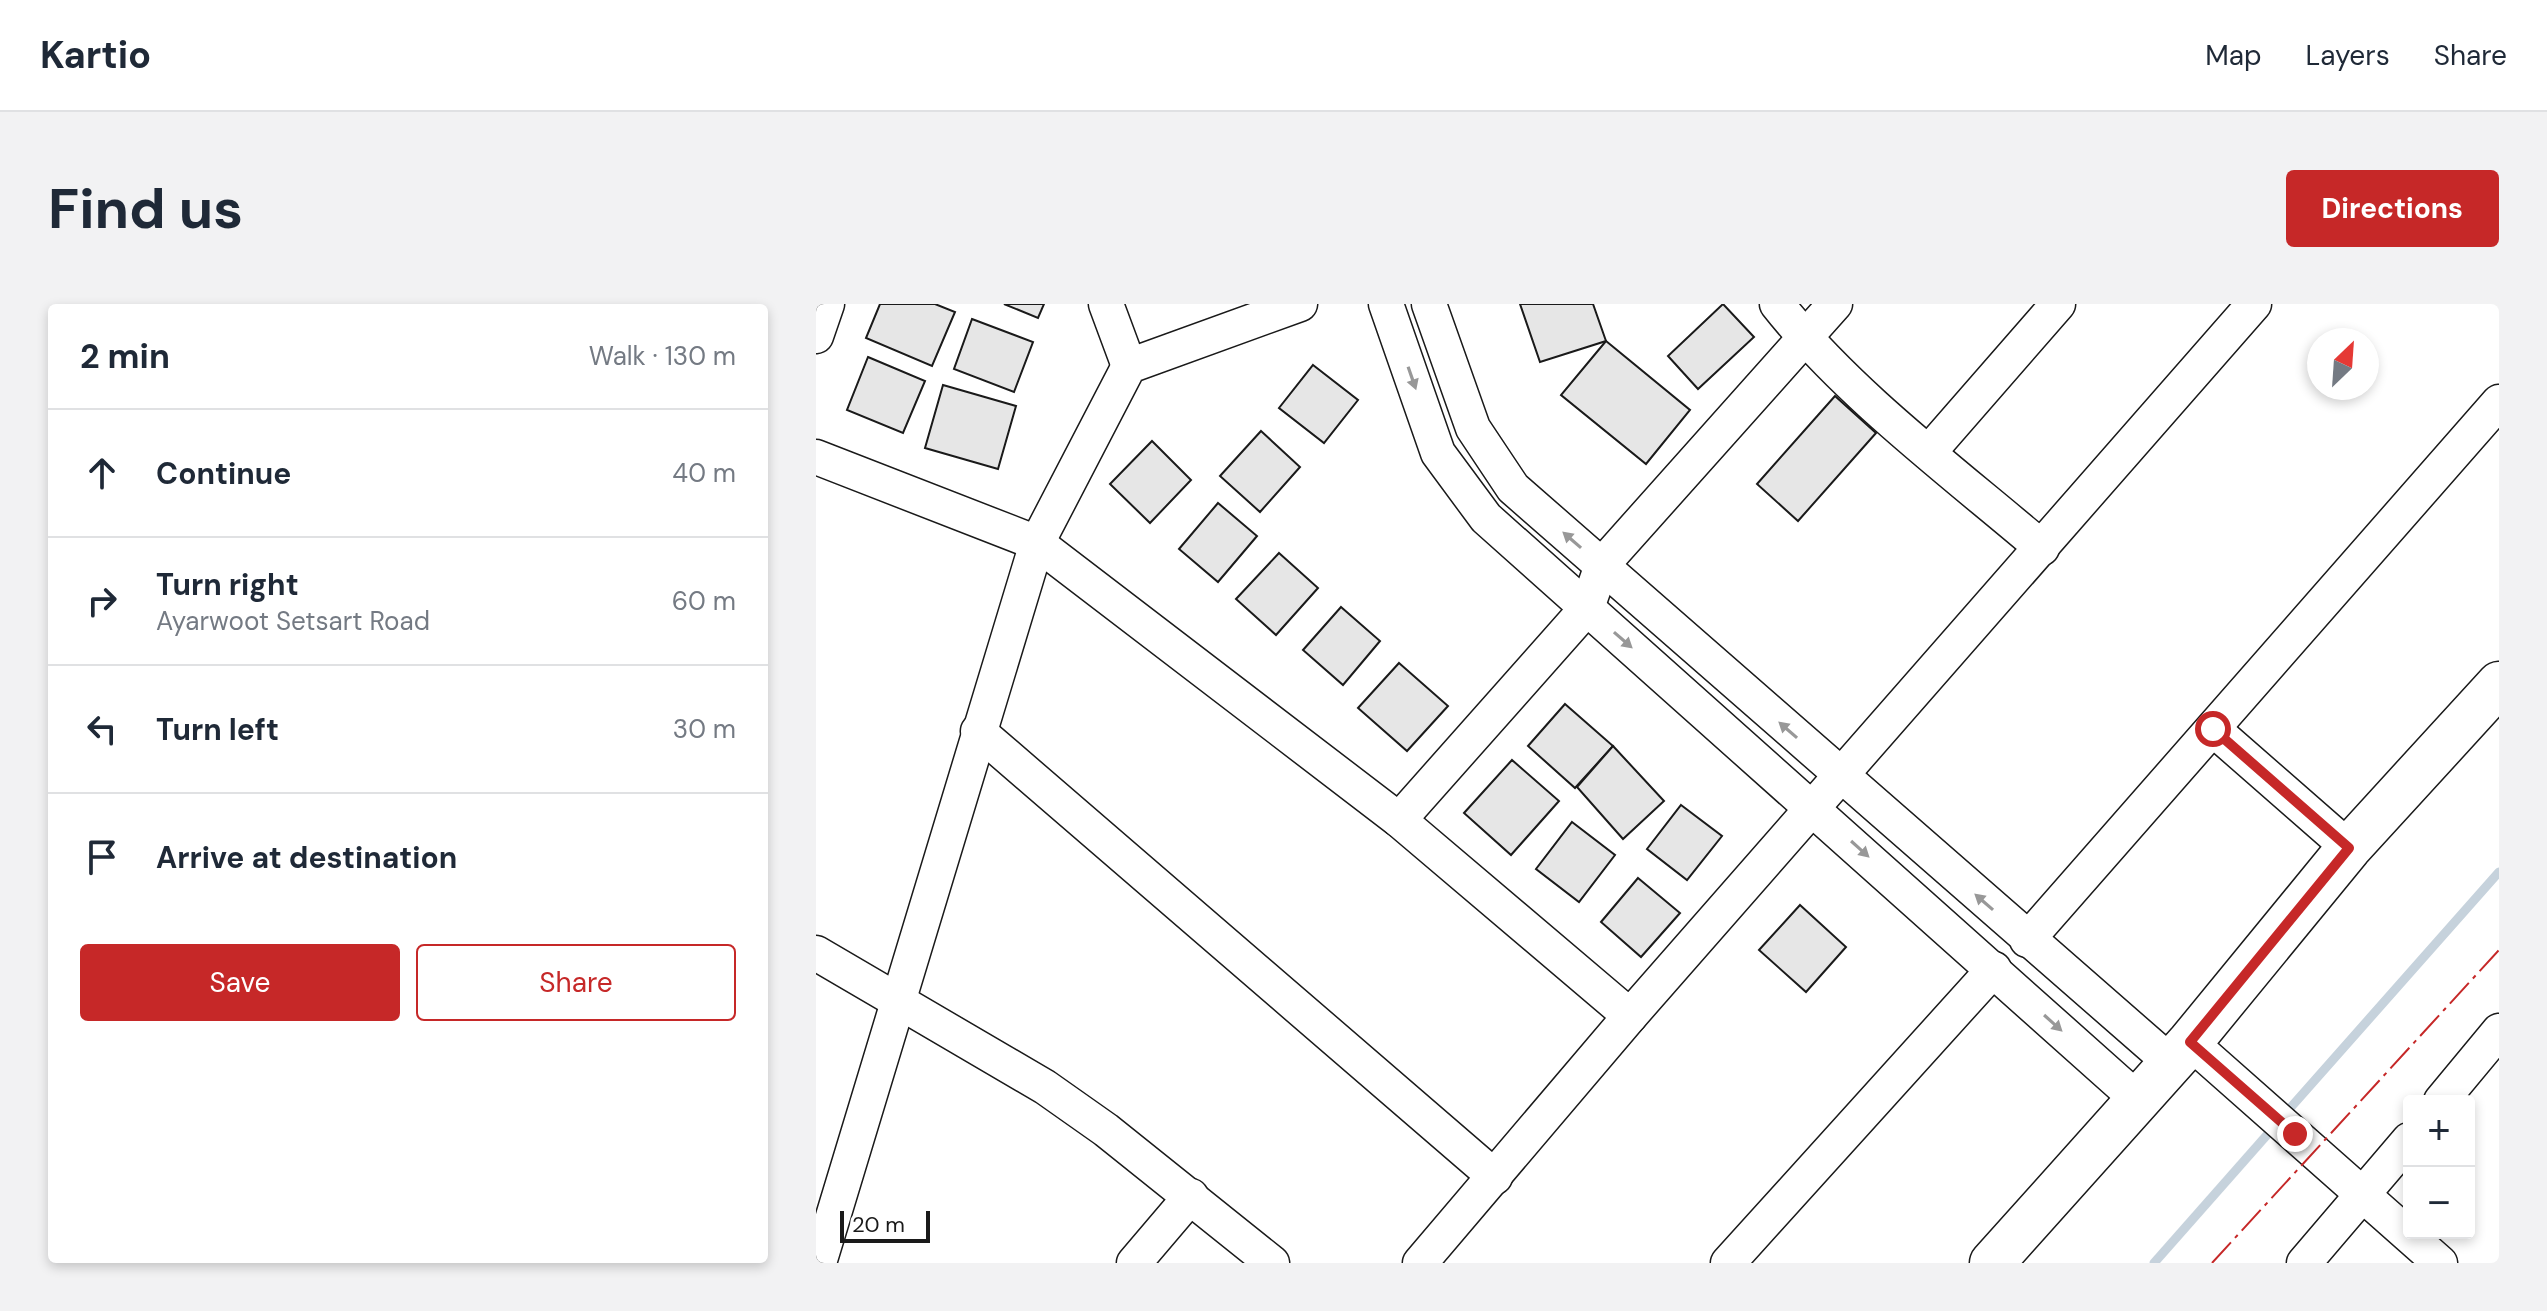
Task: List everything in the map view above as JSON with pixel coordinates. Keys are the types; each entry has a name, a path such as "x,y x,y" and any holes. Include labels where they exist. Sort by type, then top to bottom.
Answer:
{"main road":[{"path":"1992,1263 2180,1052 2349,848 2499,684"}],"street":[{"path":"816,336 827,304"},
{"path":"1106,304 1129,366"},
{"path":"819,1263 1037,543 1129,366 1300,304"},
{"path":"1386,304 1438,453 1486,518 1814,807 2136,1098"},
{"path":"1429,304 1473,428 1513,488 2027,940 2180,1052 2264,1107 2440,1263"},
{"path":"1777,304 1805,340 2042,548"},
{"path":"1399,820 1587,608 1602,565 1835,304"},
{"path":"1929,452 2058,304"},
{"path":"1420,1263 1630,1016 2254,304"},
{"path":"2027,940 2499,402"},
{"path":"816,457 1037,543 1399,820 1630,1016"},
{"path":"2213,729 2349,848"},
{"path":"978,731 1495,1177"},
{"path":"816,953 899,998 1045,1087 1191,1196 1272,1263"},
{"path":"1728,1263 1994,969"},
{"path":"2446,1095 2499,1031"},
{"path":"2304,1263 2403,1147"},
{"path":"1134,1263 1191,1196"}],"building":[{"path":"880,304 935,304 955,312 932,366 866,338"},
{"path":"1004,304 1044,304 1038,318"},
{"path":"1520,304 1593,304 1606,341 1540,362"},
{"path":"1723,304 1754,337 1698,389 1668,356"},
{"path":"972,319 1033,342 1014,392 954,369"},
{"path":"1606,341 1690,410 1646,464 1561,395"},
{"path":"868,357 925,381 903,433 847,410"},
{"path":"1313,365 1358,400 1324,443 1279,408"},
{"path":"943,385 1016,406 998,469 925,448"},
{"path":"1835,396 1876,433 1798,521 1757,484"},
{"path":"1261,431 1300,467 1260,512 1220,476"},
{"path":"1152,441 1191,480 1150,523 1110,484"},
{"path":"1218,503 1257,536 1218,582 1179,549"},
{"path":"1279,553 1318,588 1276,635 1236,599"},
{"path":"1341,607 1380,641 1343,685 1303,650"},
{"path":"1399,663 1448,706 1407,751 1358,708"},
{"path":"1565,704 1613,746 1575,788 1528,746"},
{"path":"1613,746 1664,801 1623,839 1577,787"},
{"path":"1512,760 1559,801 1511,855 1464,813"},
{"path":"1681,805 1722,836 1687,880 1647,849"},
{"path":"1572,822 1615,855 1579,902 1536,869"},
{"path":"1638,878 1680,913 1641,957 1601,922"},
{"path":"1800,905 1846,947 1806,992 1759,950"}],"waterway":[{"path":"2284,1115 2499,872"},
{"path":"2154,1263 2274,1127"}],"power":[{"path":"2212,1263 2499,950"}],"route":[{"path":"2213,729 2349,848 2190,1042 2295,1134"}]}
